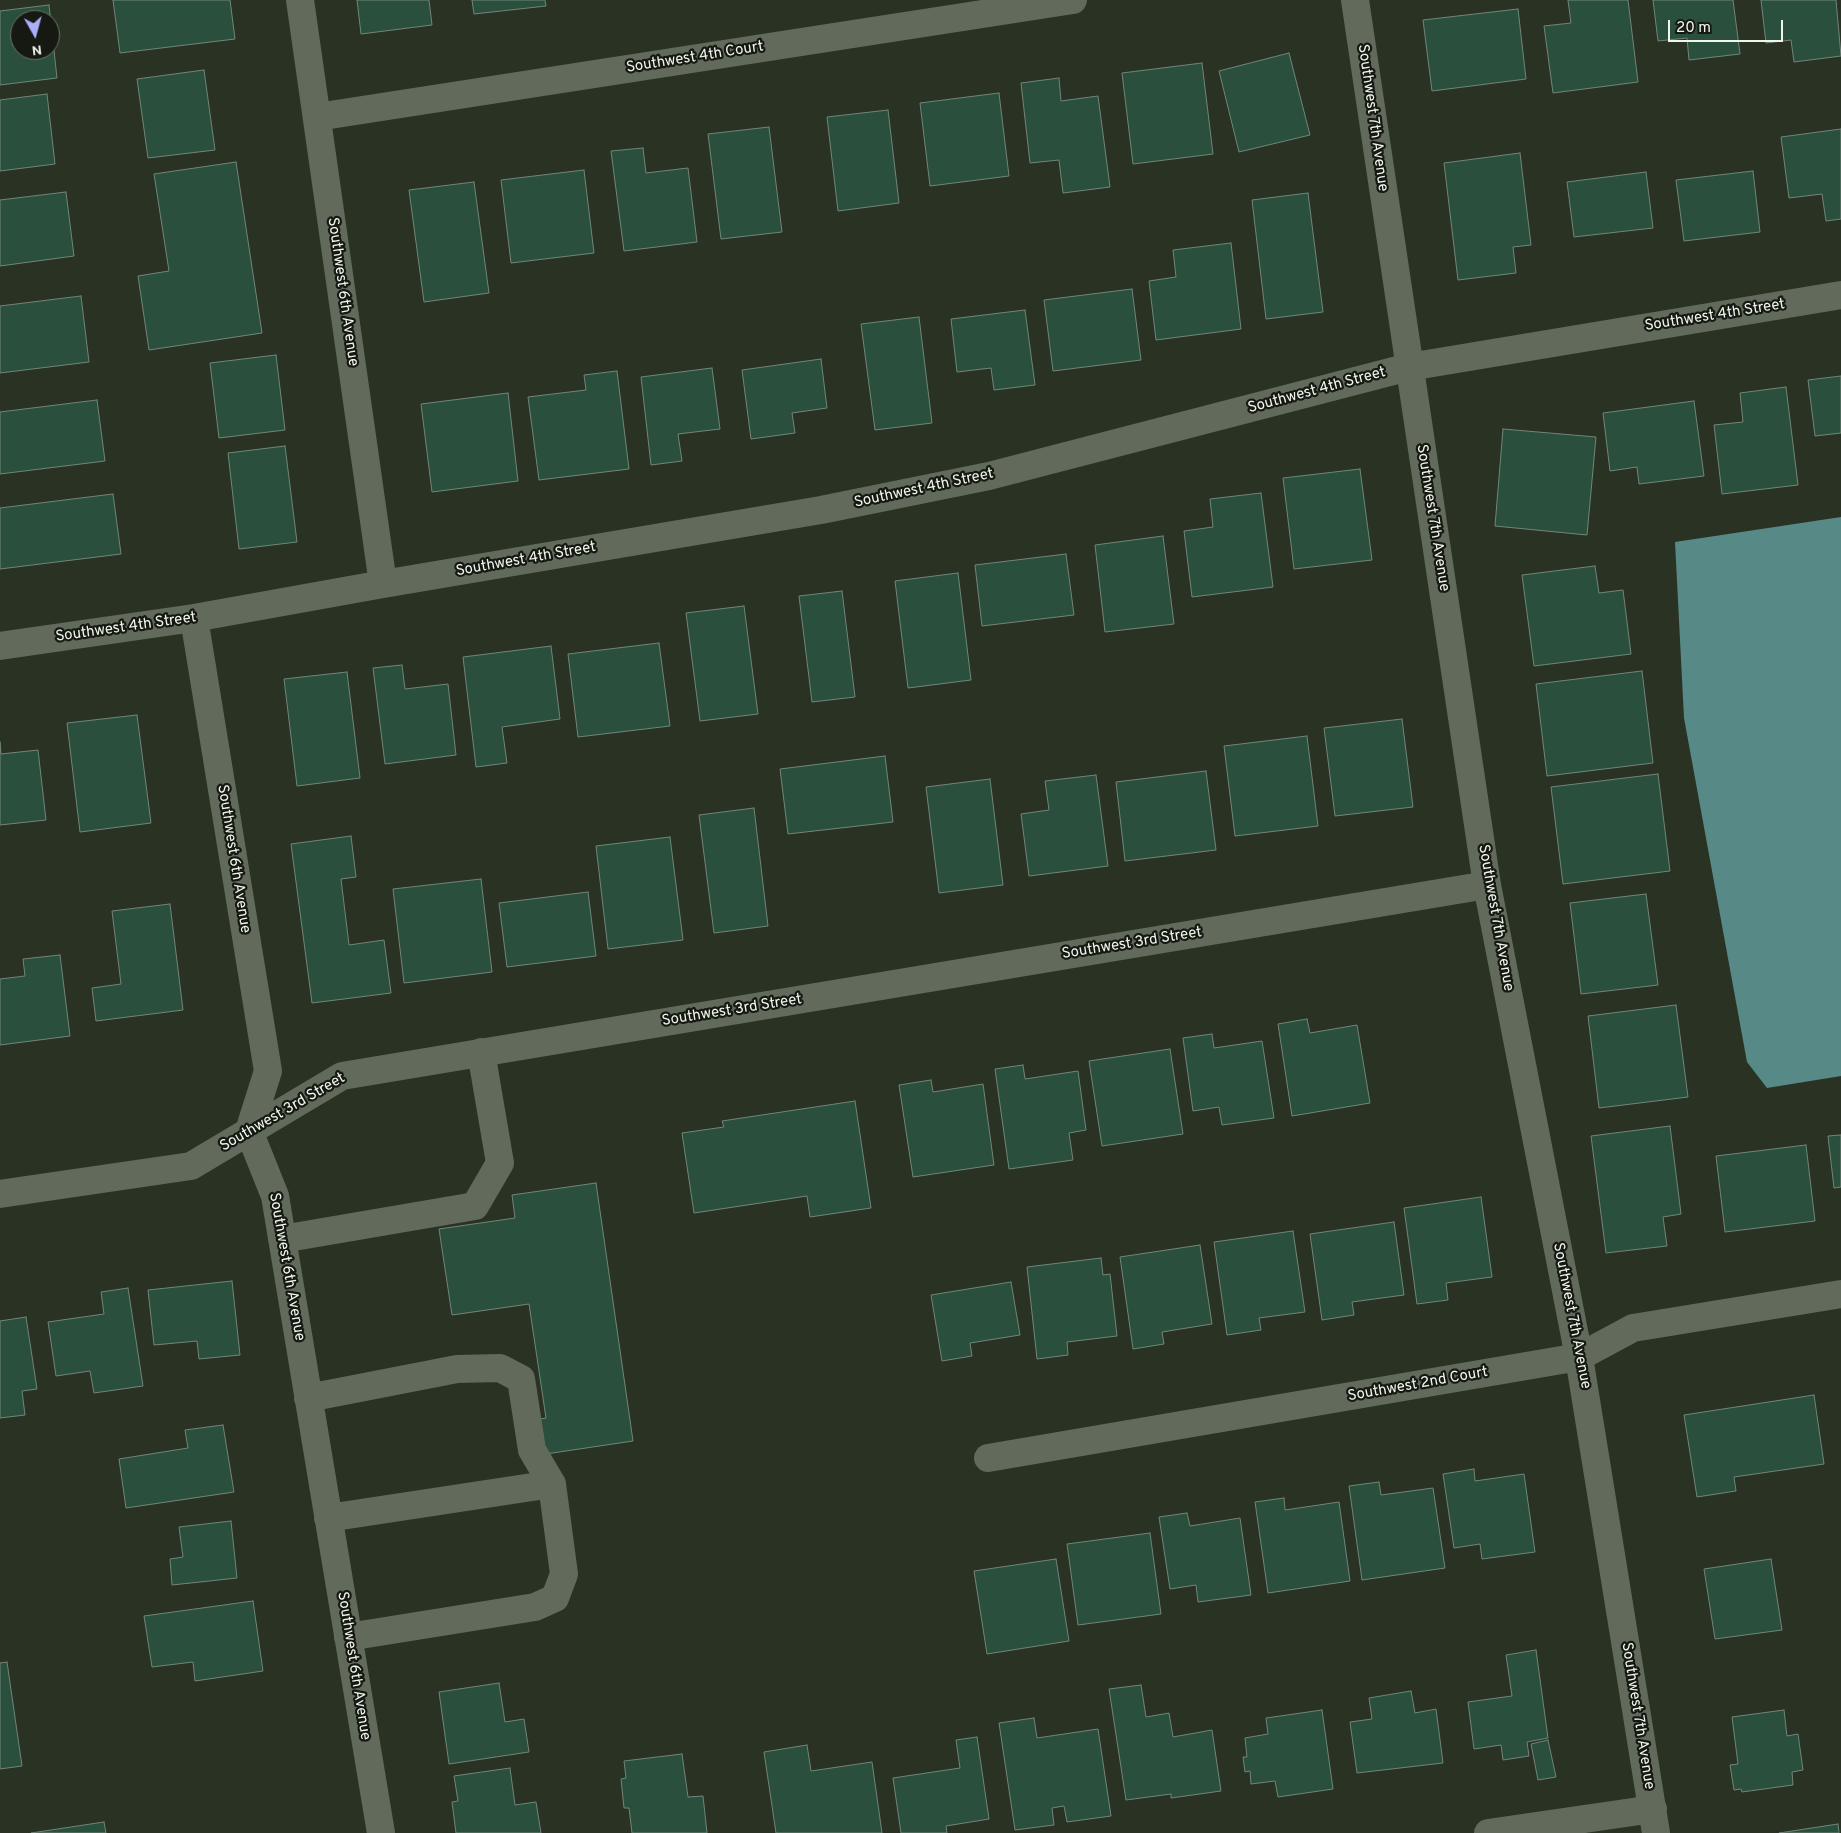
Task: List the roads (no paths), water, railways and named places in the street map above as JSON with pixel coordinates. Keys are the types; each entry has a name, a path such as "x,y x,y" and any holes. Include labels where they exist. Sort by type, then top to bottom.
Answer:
{"street":[{"name":"Southwest 6th Avenue","path":"300,0 383,584"},
{"name":"Southwest 4th Court","path":"317,117 1073,0"},
{"name":"Southwest 7th Avenue","path":"1355,0 1487,885 1579,1357 1654,1821"},
{"name":"Southwest 4th Street","path":"0,646 194,618 821,510 989,476 1409,367 1841,295"},
{"name":"Southwest 6th Avenue","path":"194,618 268,1071 249,1131 275,1196 381,1833"},
{"name":"Southwest 3rd Street","path":"0,1194 191,1166 342,1076 1487,885"},
{"path":"282,1240 475,1206 500,1163 481,1052"},
{"name":"Southwest 2nd Court","path":"988,1458 1579,1357 1633,1328 1841,1294"},
{"path":"308,1398 457,1369 500,1368 521,1379 532,1450 552,1484 564,1574 555,1598 535,1607 348,1637"},
{"path":"328,1518 552,1484"},
{"path":"1488,1833 1654,1821"}],"water":[{"path":"1841,517 1841,1076 1767,1088 1747,1062 1684,718 1675,542"}]}
